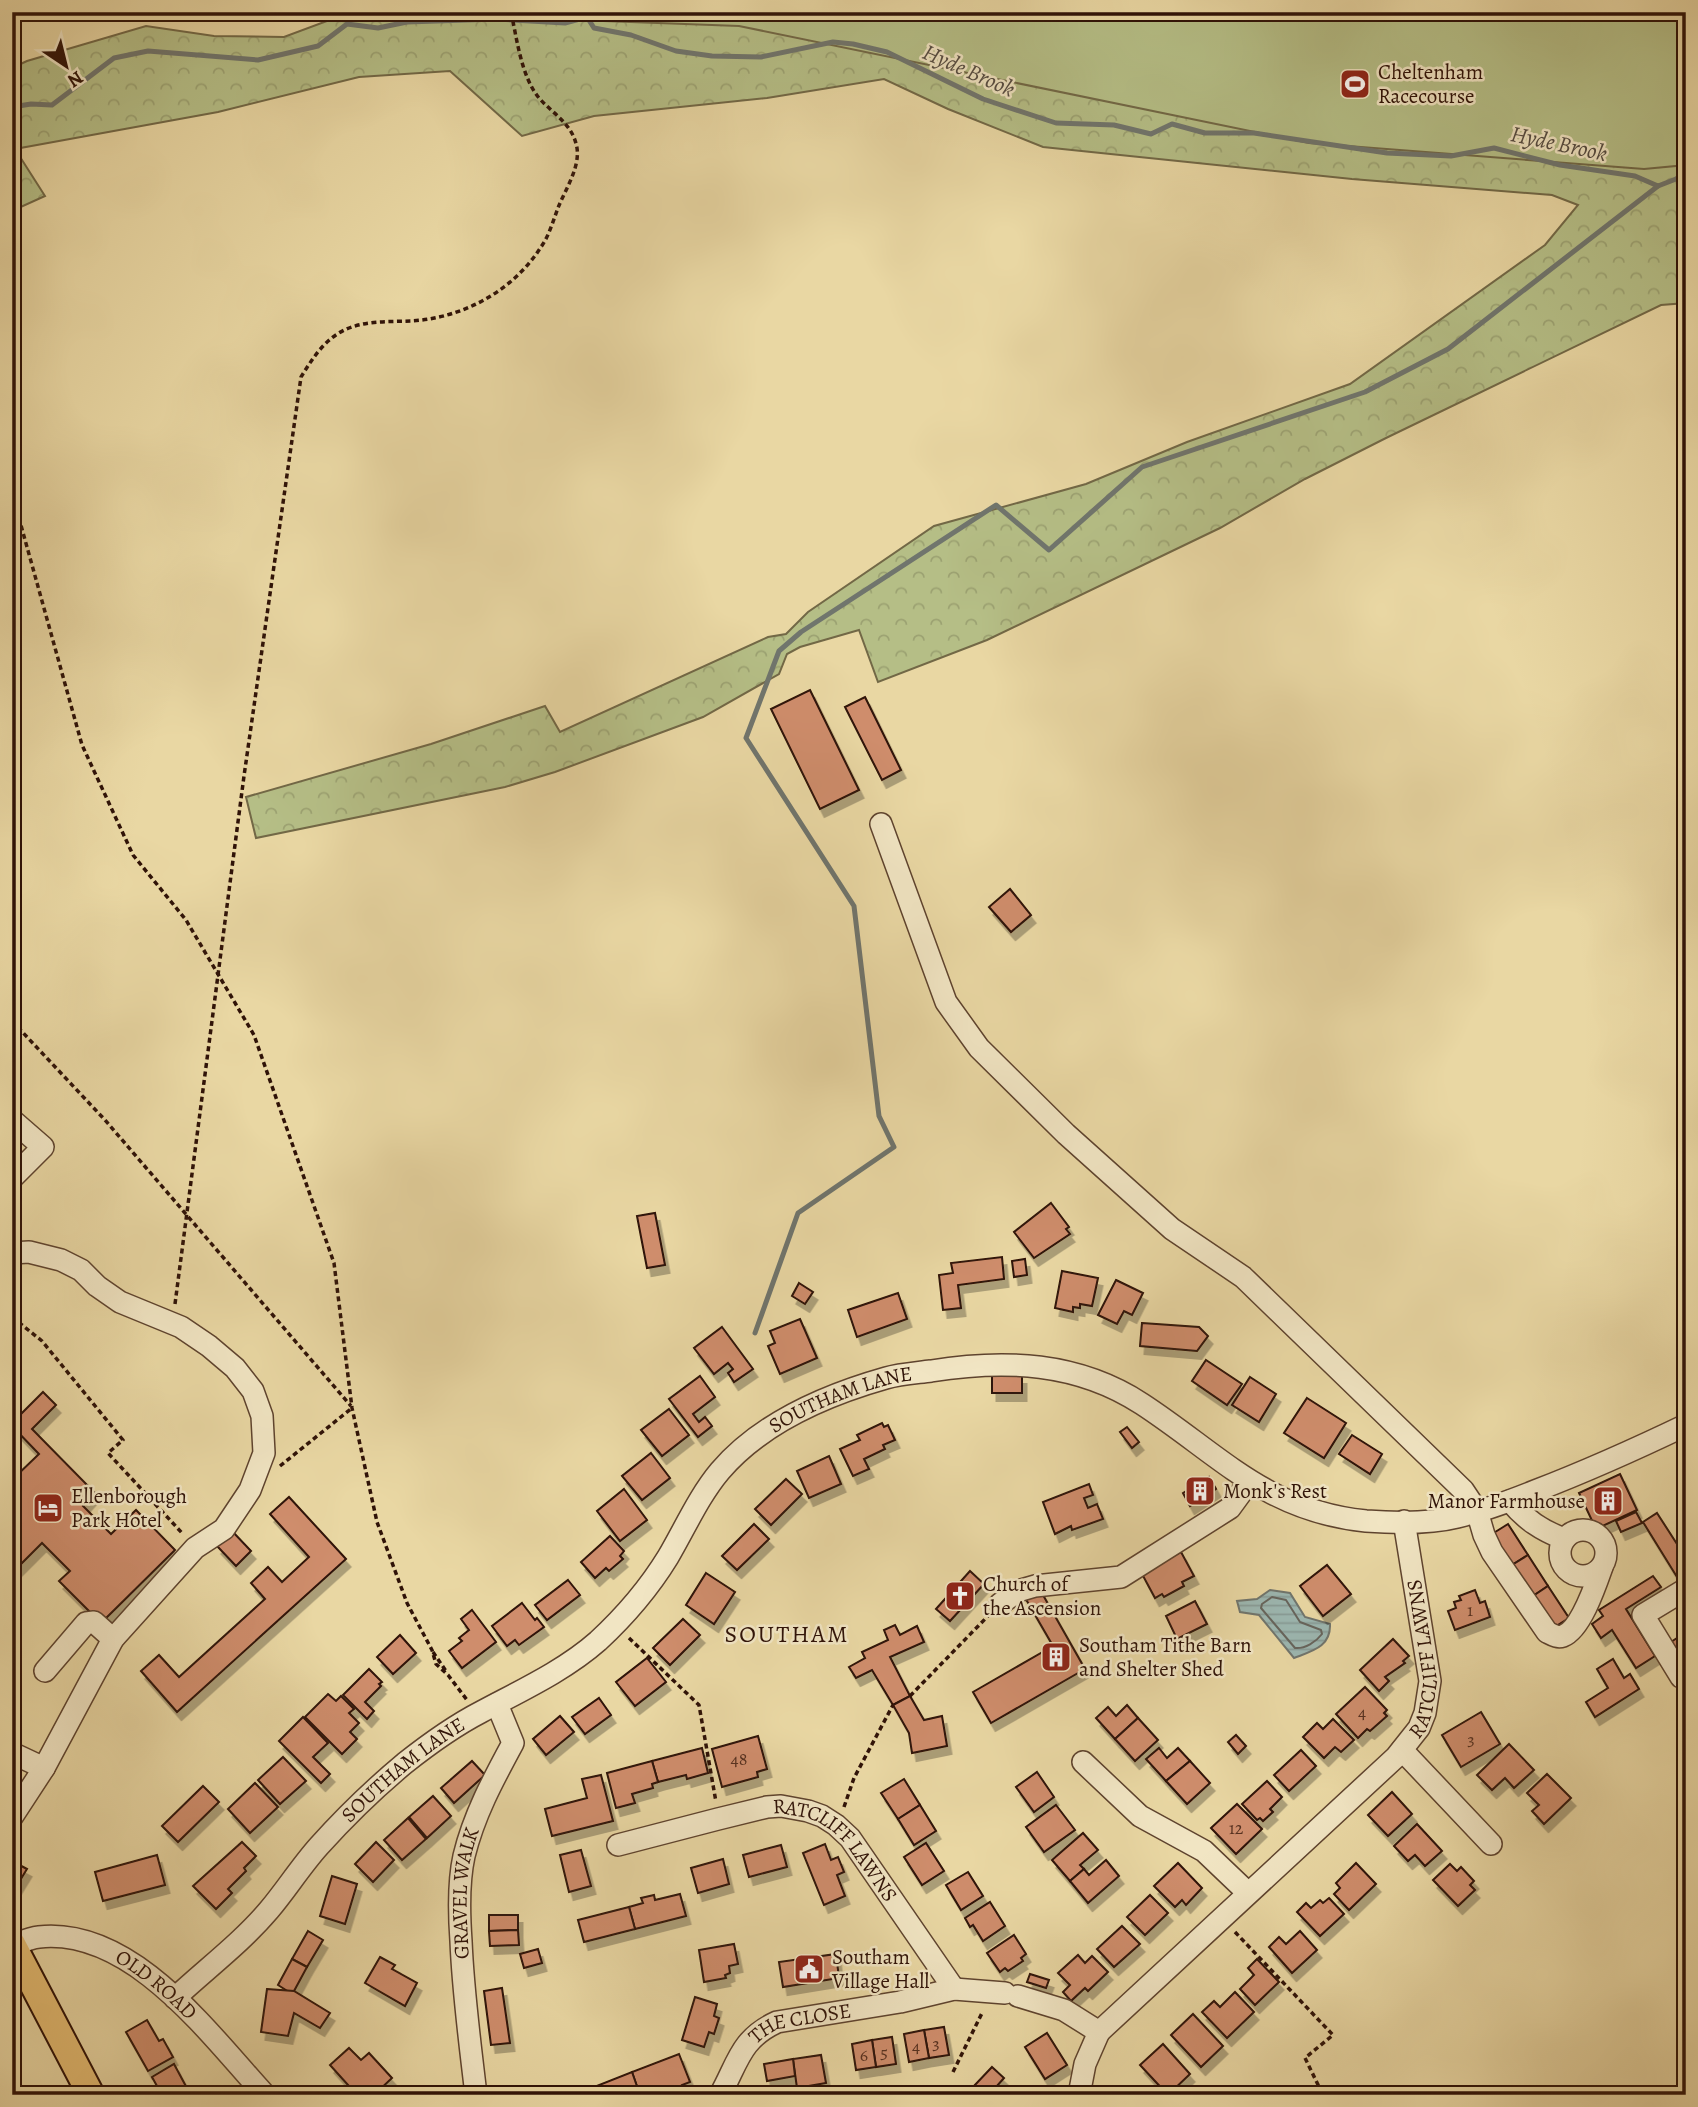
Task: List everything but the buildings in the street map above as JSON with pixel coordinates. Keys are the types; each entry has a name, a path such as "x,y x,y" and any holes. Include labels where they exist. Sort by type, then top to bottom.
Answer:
{"main road":[{"path":"13,1944 91,2095"}],"street":[{"path":"881,824 946,1002 979,1048 1066,1134 1172,1228 1244,1278 1463,1490 1477,1511 1492,1552 1548,1632 1555,1637 1562,1637 1573,1629 1589,1601 1602,1567 1606,1551 1600,1537 1586,1530 1570,1534 1564,1539 1560,1553 1564,1567 1569,1572 1590,1575 1602,1567"},
{"path":"12,1120 43,1147 13,1176"},
{"path":"12,1253 29,1252 61,1260 81,1270 97,1286 120,1302 173,1324 209,1346 235,1368 253,1391 262,1416 264,1453 250,1490 224,1529 195,1548 113,1639 44,1768 12,1817"},
{"name":"SOUTHAM LANE","path":"175,1998 267,1912 317,1848 369,1795 435,1740 593,1646 615,1625 667,1559 702,1496 721,1470 747,1445 791,1415 837,1395 889,1377 995,1363 1072,1372 1111,1386 1141,1403 1249,1482 1288,1502 1328,1514 1366,1521 1456,1518 1577,1475 1686,1424"},
{"path":"1000,1604 1018,1591 1035,1587 1121,1577 1230,1508 1249,1482"},
{"path":"1510,1501 1525,1519 1564,1539"},
{"name":"RATCLIFF LAWNS","path":"1079,2095 1085,2064 1099,2032 1402,1751 1419,1728 1425,1713 1430,1681 1404,1521"},
{"path":"1686,1589 1643,1615 1681,1677 1686,1674"},
{"path":"44,1671 86,1623 94,1622 113,1639"},
{"name":"GRAVEL WALK","path":"476,2095 463,1987 460,1889 464,1856 474,1823 486,1792 513,1744 497,1704"},
{"name":"RATCLIFF LAWNS","path":"1402,1751 1491,1844"},
{"path":"12,1753 44,1768"},
{"path":"1083,1762 1140,1816 1204,1851 1248,1893"},
{"name":"RATCLIFF LAWNS","path":"618,1845 767,1807 808,1811 836,1825 850,1838 954,1989"},
{"name":"OLD ROAD","path":"13,1944 43,1937 83,1941 126,1961 146,1973 175,1998 265,2095"},
{"path":"954,1989 1004,1994 1063,2010 1099,2032"},
{"name":"THE CLOSE","path":"720,2095 744,2046 768,2026 777,2022 900,2003 954,1989"}],"path":[{"path":"173,1324 244,776 301,377 316,354 339,332 370,322 432,320 463,310 490,298 525,268 542,246 577,163 577,148 572,131 539,97 527,75 511,12"},
{"path":"12,493 82,745 133,855 186,920 254,1035 334,1263 352,1408 377,1522 407,1603 432,1650 436,1664 478,1714"},
{"path":"12,1021 105,1120 352,1408"},
{"path":"12,1317 42,1341 123,1440 108,1452 195,1548"},
{"path":"250,1490 352,1408"},
{"path":"910,1696 1000,1604"},
{"path":"615,1625 699,1705 718,1819"},
{"path":"846,1801 854,1778 893,1705"},
{"path":"1222,1918 1333,2035 1305,2058 1323,2095"},
{"path":"953,2072 982,2017 1004,1994"}],"green space":[{"path":"351,12 603,12 693,18 1686,139 1686,303 1661,305 1386,438 1305,479 1220,528 987,640 878,682 859,630 800,647 787,654 779,674 703,717 555,772 505,787 256,838 246,797 431,744 545,706 560,732 768,637 786,634 808,612 934,526 1086,484 1187,442 1350,384 1545,245 1578,205 1552,195 1352,179 1043,147 948,109 884,79 767,98 594,116 522,136 450,71 359,77 218,112 15,149 45,196 12,211 12,68 27,61 146,26 214,36 284,37"},
{"name":"Cheltenham Racecourse","path":"412,12 1686,12 1686,165 1644,169 1309,143 739,26"}],"water":[{"path":"1270,1590 1290,1593 1305,1617 1330,1624 1324,1643 1294,1658 1259,1615 1240,1612 1237,1601 1257,1599"}],"waterway":[{"name":"Hyde Brook","path":"12,107 52,105 114,58 148,51 258,60 318,46 347,24 378,28 407,22 497,19 565,23 587,17 594,28 631,35 676,51 712,56 761,57 833,42 853,44 887,52 983,99 1056,123 1114,125 1151,134 1172,124 1205,133 1254,133 1387,153 1451,156 1494,148 1560,165 1635,176 1658,186 1686,172"},
{"path":"755,1333 798,1213 894,1147 879,1116 854,906 746,738 779,651 801,632 996,505 1049,550 1142,467 1365,392 1448,349 1658,186"}],"place":[{"name":"Cheltenham Racecourse","path":"1355,84"},
{"name":"Monk's Rest","path":"1200,1491"},
{"name":"Manor Farmhouse","path":"1608,1501"},
{"name":"Ellenborough Park Hotel","path":"48,1508"},
{"name":"Church of the Ascension","path":"960,1596"},
{"name":"Southam Tithe Barn and Shelter Shed","path":"1056,1657"},
{"name":"Southam Village Hall","path":"809,1969"}],"district":[{"name":"SOUTHAM","path":"787,1634"}]}
